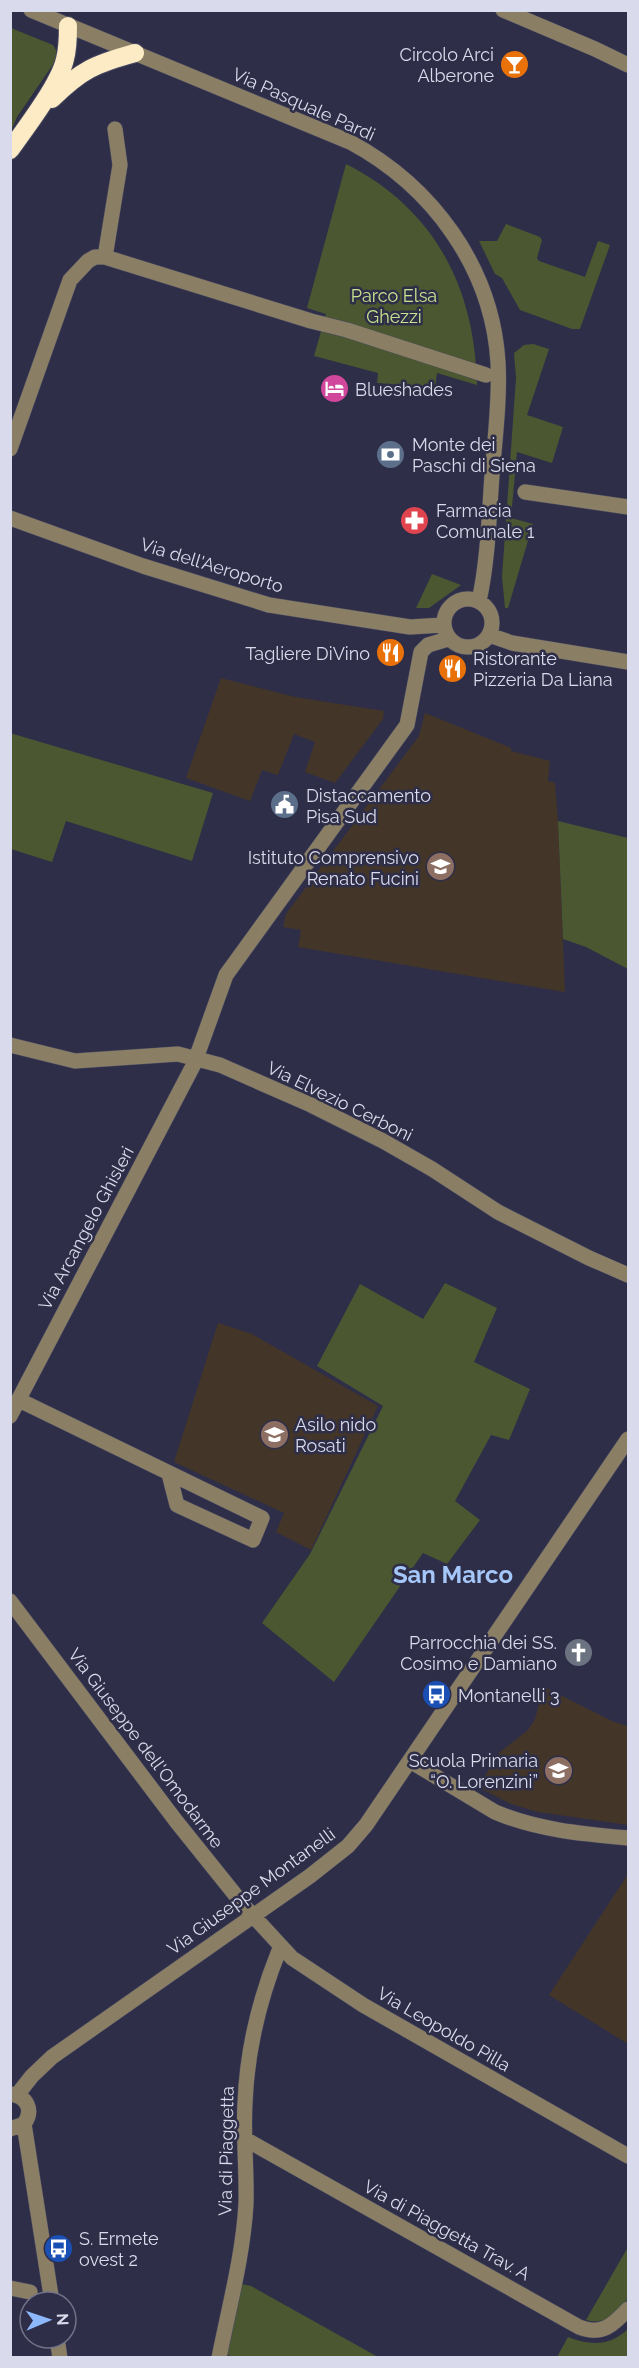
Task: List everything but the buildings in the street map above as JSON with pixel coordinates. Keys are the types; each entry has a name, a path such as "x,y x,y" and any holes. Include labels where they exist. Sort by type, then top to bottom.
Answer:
{"highway":[{"path":"10,150 63,67 67,51 68,26"},
{"path":"33,117 81,72 99,63 135,53"}],"street":[{"name":"Via Pasquale Pardi","path":"31,10 360,147 413,186 439,213 454,234 484,296 495,336 498,362 498,397 486,548 479,602"},
{"path":"503,10 628,65"},
{"path":"105,257 120,165 115,129"},
{"path":"10,449 70,280 95,257 105,257 311,321 348,330 486,375"},
{"path":"525,492 628,507"},
{"name":"Via dell'Aeroporto","path":"10,518 143,566 261,603 446,632"},
{"path":"468,599 479,602 489,611 492,619 489,635 484,641 471,648 456,645 446,632 444,617 453,604 468,599"},
{"name":"Via Arcangelo Ghisleri","path":"10,1416 197,1058 226,975 405,728 421,652 446,632"},
{"path":"489,635 512,643 628,663"},
{"name":"Via Elvezio Cerboni","path":"10,1046 75,1061 178,1054 220,1065 311,1105 432,1169 498,1212 628,1275"},
{"path":"19,1400 262,1518 253,1540 177,1505 169,1474"},
{"name":"Via Giuseppe Montanelli","path":"14,2094 52,2058 254,1917 348,1846 366,1825 628,1439"},
{"name":"Via Giuseppe dell'Omodarme","path":"10,1601 111,1736 254,1917"},
{"path":"410,1761 495,1812 510,1818 567,1831 628,1838"},
{"name":"Via Leopoldo Pilla","path":"254,1917 280,1948 301,1965 363,2005 628,2156"},
{"name":"Via di Piaggetta","path":"219,2358 238,2268 244,2217 245,2104 249,2065 264,1989 280,1948"},
{"path":"14,2094 27,2102 29,2107 29,2113 17,2127 50,2290"},
{"name":"Via di Piaggetta Trav. A","path":"245,2139 579,2327 593,2331 605,2330 628,2309"}],"shaded area":[{"path":"221,678 295,697 384,711 383,719 335,783 305,772 315,742 294,734 278,775 262,770 250,801 186,778"},
{"name":"Istituto Comprensivo Renato Fucini","path":"425,713 511,748 511,751 550,761 548,781 555,783 558,821 565,992 298,947 301,930 283,927 286,914 419,736"},
{"name":"Asilo nido Rosati","path":"218,1323 252,1334 378,1406 311,1550 276,1532 284,1513 174,1462"},
{"name":"Scuola Primaria “O. Lorenzini”","path":"544,1687 614,1722 628,1726 628,1825 538,1812 511,1804 478,1787 500,1752 528,1730 535,1719"},
{"path":"628,1874 628,2044 549,1995"}],"green space":[{"path":"11,28 53,45 56,50 56,60 17,117 11,131"},
{"name":"Parco Elsa Ghezzi","path":"346,164 377,182 404,204 426,228 444,255 458,284 468,316 477,385 437,373 435,388 377,383 378,373 314,356 326,314 307,308"},
{"path":"506,224 540,237 542,240 537,258 539,261 585,277 598,241 610,245 580,329 572,329 520,310 502,278 495,274 479,241 497,241"},
{"path":"533,344 549,349 527,415 563,427 552,463 517,452 511,518 533,524 508,608 505,608 502,577 516,378 514,353 524,345"},
{"path":"432,574 461,585 429,608 416,608"},
{"path":"10,733 213,793 192,861 66,821 52,862 11,849"},
{"path":"558,821 628,838 628,969 586,947 563,939"},
{"path":"445,1283 497,1308 474,1362 530,1389 509,1440 491,1435 455,1501 480,1520 447,1564 423,1553 334,1682 262,1623 310,1554 383,1406 317,1366 360,1284 423,1319"},
{"path":"628,2247 628,2299 610,2317 599,2321 586,2320"},
{"path":"241,2284 251,2286 378,2357 238,2358 227,2355"},
{"path":"628,2329 628,2357 557,2357 568,2337 600,2343 614,2339"}],"place":[{"name":"Circolo Arci Alberone","path":"515,64"},
{"name":"Blueshades","path":"334,389"},
{"name":"Monte dei Paschi di Siena","path":"391,454"},
{"name":"Farmacia Comunale 1","path":"415,520"},
{"name":"Tagliere DiVino","path":"391,653"},
{"name":"Ristorante Pizzeria Da Liana","path":"452,668"},
{"name":"Distaccamento Pisa Sud","path":"285,805"},
{"name":"Istituto Comprensivo Renato Fucini","path":"440,867"},
{"name":"Asilo nido Rosati","path":"274,1434"},
{"name":"Parrocchia dei SS. Cosimo e Damiano","path":"578,1652"},
{"name":"Montanelli 3","path":"437,1695"},
{"name":"Scuola Primaria “O. Lorenzini”","path":"559,1770"},
{"name":"S. Ermete ovest 2","path":"58,2248"}],"district":[{"name":"San Marco","path":"453,1574"}]}
